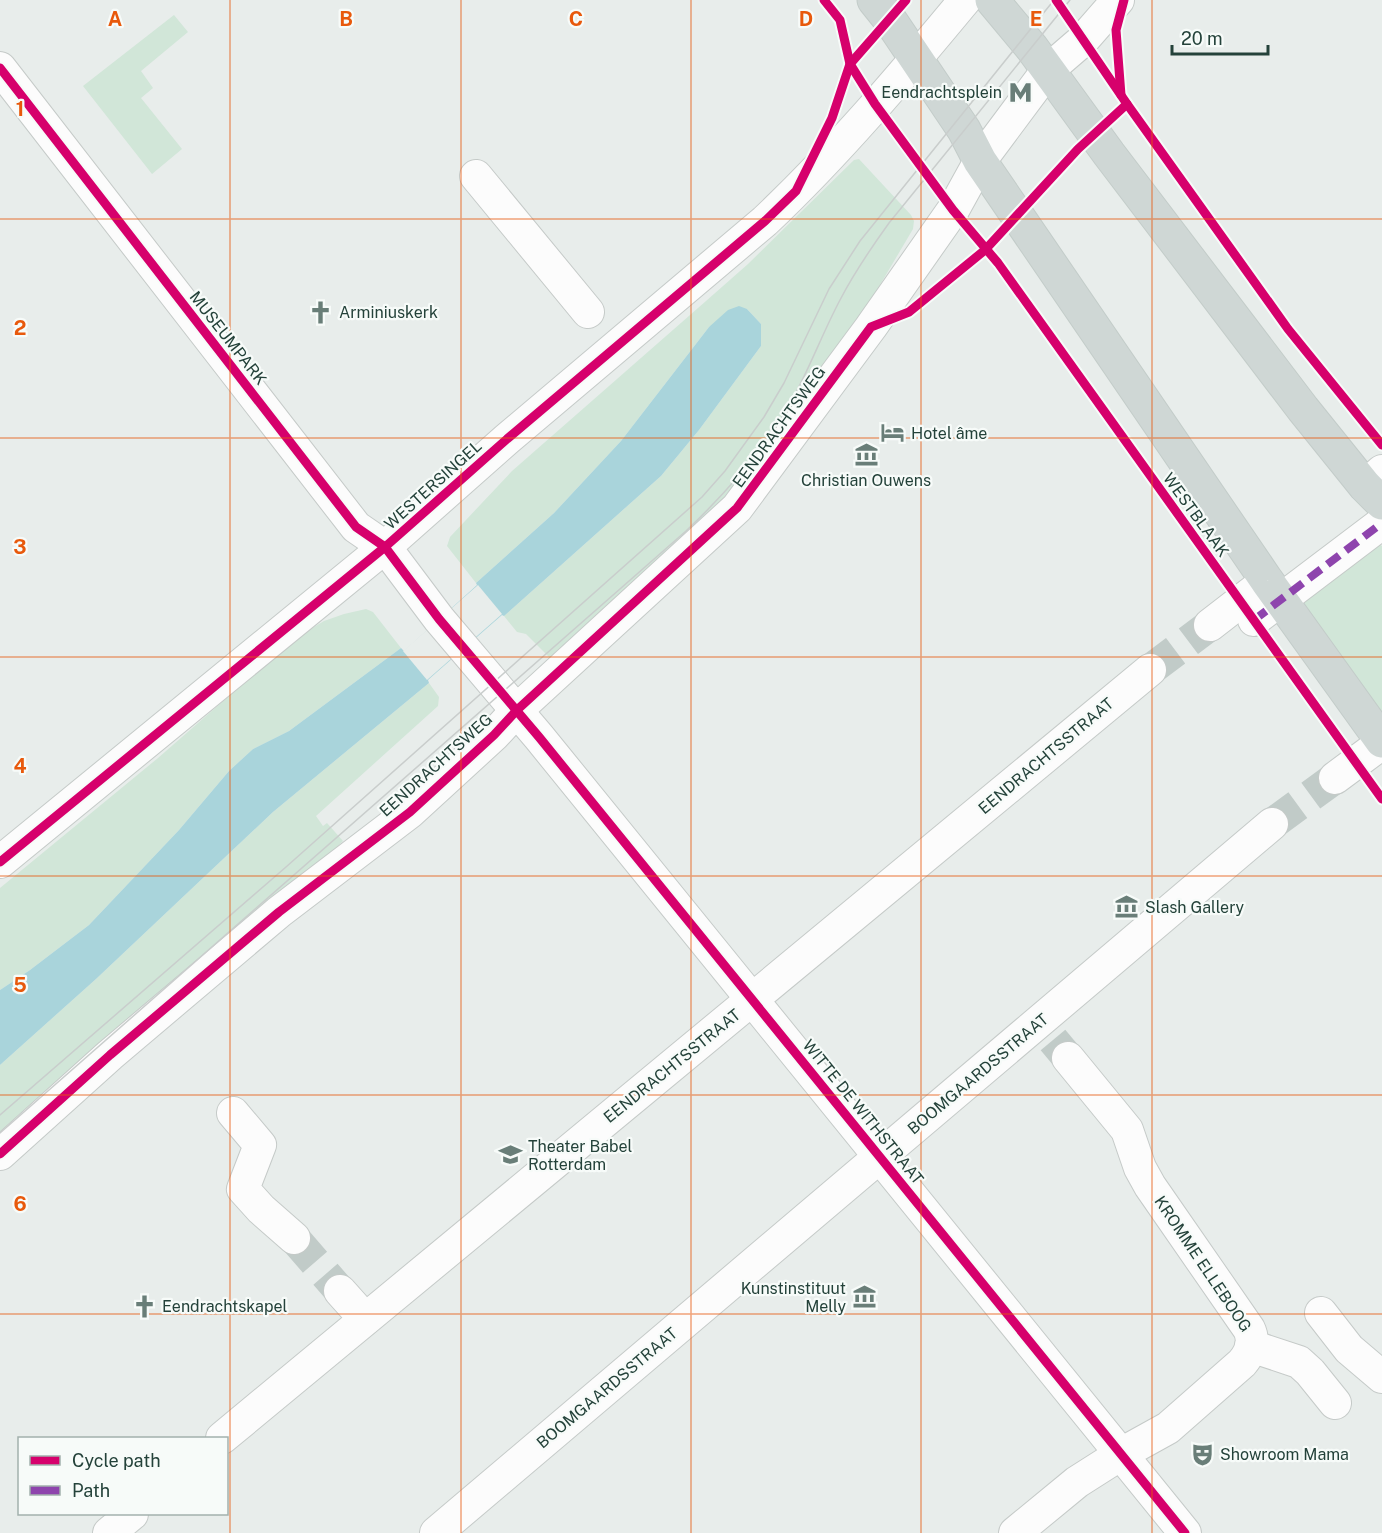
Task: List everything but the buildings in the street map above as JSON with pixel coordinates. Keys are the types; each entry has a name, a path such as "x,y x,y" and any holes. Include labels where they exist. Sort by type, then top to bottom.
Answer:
{"main road":[{"path":"874,0 964,130 980,161"},
{"path":"993,0 1032,48 1047,71 1304,409 1376,487"},
{"name":"WESTBLAAK","path":"980,161 1274,590 1382,742"}],"street":[{"path":"915,60 965,0"},
{"path":"980,161 1047,71 1083,40 1118,0"},
{"name":"WESTERSINGEL","path":"0,862 385,548 507,439 796,192 915,60"},
{"name":"MUSEUMPARK","path":"0,68 356,527 385,548 464,649 517,710"},
{"name":"EENDRACHTSWEG","path":"0,1154 110,1055 279,912 410,812 494,735 517,710 737,508 871,327 942,226 980,161"},
{"path":"476,176 588,312"},
{"path":"1210,625 1274,590 1382,523"},
{"path":"1254,620 1274,590"},
{"name":"EENDRACHTSSTRAAT","path":"223,1437 752,1000 1098,698 1150,670"},
{"name":"WITTE DE WITHSTRAAT","path":"517,710 1185,1533"},
{"path":"1335,778 1382,742"},
{"name":"BOOMGAARDSSTRAAT","path":"436,1533 880,1157 1065,1050 1272,824"},
{"name":"KROMME ELLEBOOG","path":"1015,1533 1077,1482 1167,1428 1242,1363 1247,1358 1251,1346 1252,1334 1249,1329 1150,1186 1140,1168 1127,1130 1065,1050"},
{"path":"233,1113 260,1145 243,1189 261,1209 294,1238"},
{"path":"340,1291 364,1319"},
{"path":"1321,1312 1349,1349 1382,1377"},
{"path":"1251,1346 1299,1362 1335,1403"},
{"path":"109,1533 131,1515"}],"green space":[{"path":"174,15 188,32 141,71 153,88 141,98 182,149 152,174 83,86"},
{"path":"859,159 914,221 913,229 851,334 735,492 559,655 550,658 526,634 517,632 504,616 661,476 699,430 761,346 761,324 747,309 709,327 621,441 554,513 476,583 447,546 450,537 512,471 748,264 854,160"},
{"path":"1377,543 1382,546 1382,714 1303,604 1303,595"},
{"path":"366,609 373,612 401,648 289,731 253,749 229,771 179,830 89,925 0,990 0,888 158,758 294,639 324,621"},
{"path":"429,683 439,697 438,706 316,816 323,826 327,823 343,841 333,851 336,855 0,1144 0,1065 96,979 273,812"}],"water":[{"path":"739,306 747,309 761,324 761,346 699,430 661,476 504,616 502,615 428,680 429,683 273,812 96,979 0,1065 0,990 89,925 179,830 229,771 253,749 289,731 401,648 404,651 477,585 476,583 554,513 621,441 709,327 728,310"}],"pier":[{"path":"478,585 502,614 427,680 403,651"}],"tunnel":[{"path":"1150,670 1210,625"},
{"path":"1272,824 1335,778"},
{"path":"1053,1040 1068,1058"},
{"path":"294,1238 340,1291"}],"tram line":[{"path":"0,1115 286,867 702,497 725,471 764,417 784,383 829,289 860,241 1054,0"},
{"path":"0,1133 686,531 715,502 756,455 779,422 797,391 845,290 882,232 1070,0"}],"marked path":[{"path":"1254,620 1382,523"}],"cycle path":[{"path":"824,0 840,20 850,64 875,104 953,210 998,263 1382,799"},
{"path":"0,862 385,547 507,439 765,221 796,191 832,118 850,64 906,0"},
{"path":"1056,0 1127,104 1288,329 1382,445"},
{"path":"1121,95 1116,30 1124,0"},
{"path":"0,68 356,527 385,547 439,619 539,737 1185,1533"},
{"path":"0,1154 110,1055 279,912 410,812 494,735 517,710 737,508 871,327 909,312 985,250 1078,149 1127,104"}],"place":[{"name":"Eendrachtsplein","path":"1020,92"},
{"name":"Arminiuskerk","path":"321,312"},
{"name":"Hotel âme","path":"893,433"},
{"name":"Christian Ouwens","path":"866,455"},
{"name":"Slash Gallery","path":"1127,907"},
{"name":"Theater Babel Rotterdam","path":"510,1155"},
{"name":"Kunstinstituut Melly","path":"864,1297"},
{"name":"Eendrachtskapel","path":"144,1306"},
{"name":"Showroom Mama","path":"1202,1454"}]}
